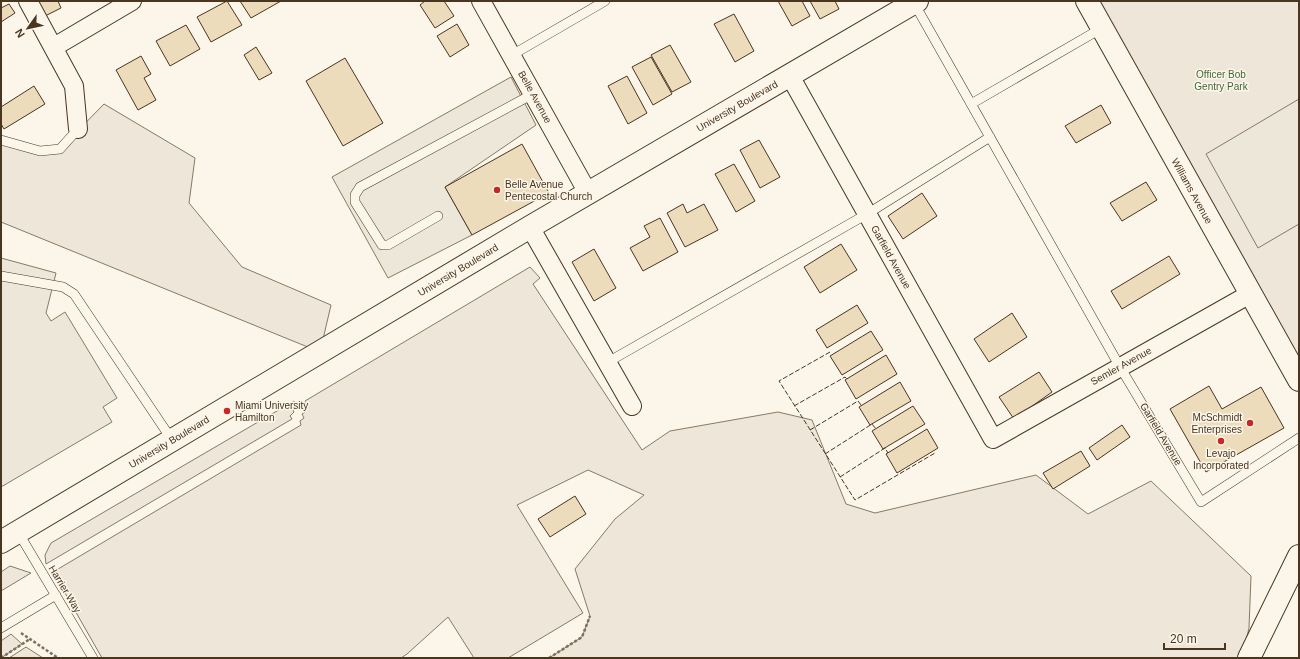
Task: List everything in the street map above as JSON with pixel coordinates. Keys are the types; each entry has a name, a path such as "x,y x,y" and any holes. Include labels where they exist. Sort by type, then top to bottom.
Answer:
{"street":[{"path":"28,1 74,86 78,129"},
{"path":"54,47 132,1"},
{"name":"Belle Avenue","path":"481,1 588,193"},
{"name":"Williams Avenue","path":"1087,1 1299,380"},
{"name":"University Boulevard","path":"10,537 530,226 915,2"},
{"name":"Garfield Avenue","path":"790,76 993,439"},
{"path":"530,226 632,406"},
{"name":"Semler Avenue","path":"993,439 1250,294"},
{"path":"1249,658 1299,556"}],"lane":[{"path":"512,56 605,1"},
{"name":"Garfield Avenue","path":"915,2 1120,367 1201,502 1299,438"},
{"path":"971,104 1102,28"},
{"path":"438,216 388,245 382,245 355,202 355,195 360,187 533,94"},
{"path":"1,140 40,151 60,148 78,129"},
{"path":"608,362 867,214 990,137"},
{"path":"1,276 62,287 74,294 172,440"},
{"name":"Harrier Way","path":"10,537 56,595 93,658"},
{"path":"4,626 56,595"}],"path":[{"path":"549,658 582,637 590,616"},
{"path":"4,626 30,639 58,658"},
{"path":"1,658 30,639"}],"green space":[{"name":"Officer Bob Gentry Park","path":"1087,1 1299,1 1299,380"},
{"path":"104,104 195,158 189,203 242,267 331,305 320,352 1,222 1,140 40,151 60,149"},
{"path":"530,267 540,278 533,284 642,450 670,431 778,412 812,420 846,504 875,513 1036,475 1088,514 1151,481 1251,576 1249,628 1242,658 549,658 582,637 590,616 575,569 615,519 644,495 588,470 517,505 583,613 508,658 474,658 448,617 401,658 102,658 53,572 301,425 300,421 304,418 302,414 305,412 303,408 307,405 305,401"},
{"path":"294,401 296,404 292,408 294,412 290,416 292,419 46,564 45,555 51,543"},
{"path":"10,566 31,573 1,591 1,572"},
{"path":"11,634 22,644 1,658 1,641"},
{"path":"26,647 43,658 9,658"}],"shaded area":[{"path":"511,77 536,125 445,187 472,235 388,278 332,177"},
{"path":"1299,99 1299,224 1258,248 1206,154"},
{"path":"1,258 56,273 46,313 51,321 65,312 117,398 103,407 112,422 1,487"}],"building":[{"path":"38,1 58,1 61,8 45,16"},
{"path":"227,1 242,25 211,42 197,17"},
{"path":"240,1 281,1 251,18"},
{"path":"425,1 444,1 454,16 435,28 420,5"},
{"path":"778,1 802,1 810,16 792,26"},
{"path":"810,1 835,1 839,9 820,19"},
{"path":"9,4 15,13 1,22 1,8"},
{"path":"734,14 754,51 735,62 714,24"},
{"path":"457,24 469,45 450,57 437,36"},
{"path":"186,25 200,49 170,66 156,41"},
{"path":"670,45 691,82 672,92 651,55"},
{"path":"256,47 272,73 259,80 244,55"},
{"path":"141,56 151,74 144,78 156,100 138,110 116,70"},
{"path":"651,57 672,94 653,105 632,67"},
{"path":"345,58 383,123 343,146 306,81"},
{"path":"627,76 647,113 628,124 608,86"},
{"path":"34,86 45,104 4,129 1,124 1,107"},
{"path":"1101,105 1111,123 1076,143 1065,126"},
{"path":"759,140 780,177 760,188 740,150"},
{"name":"Belle Avenue Pentecostal Church","path":"522,144 549,193 472,235 445,187"},
{"path":"734,164 755,201 736,212 715,174"},
{"path":"1146,182 1157,200 1122,221 1110,203"},
{"path":"922,193 937,216 903,239 888,216"},
{"path":"683,204 687,213 704,204 718,230 685,247 667,213"},
{"path":"660,218 678,252 643,271 630,248 650,237 644,226"},
{"path":"841,244 857,270 820,293 804,267"},
{"path":"594,249 616,288 594,301 572,262"},
{"path":"1169,256 1180,274 1122,309 1111,291"},
{"path":"857,305 868,323 827,348 816,330"},
{"path":"1012,313 1027,337 989,362 974,339"},
{"path":"871,331 883,350 842,375 830,356"},
{"path":"886,355 897,374 856,399 845,380"},
{"path":"1039,372 1052,392 1014,419 999,397"},
{"path":"900,382 911,401 870,425 859,407"},
{"path":"1209,386 1222,409 1261,387 1284,428 1206,472 1170,409"},
{"path":"913,406 925,424 883,449 872,431"},
{"path":"1122,425 1130,437 1097,460 1089,448"},
{"path":"927,429 938,448 897,473 886,454"},
{"path":"1081,451 1090,466 1053,489 1043,473"},
{"path":"575,496 586,514 550,537 538,519"}],"fence":[{"path":"830,352 779,381 855,500 935,453"},
{"path":"794,406 845,377 847,379"},
{"path":"810,430 858,401 861,405"},
{"path":"825,454 872,424 876,429"},
{"path":"840,477 885,448 888,453"}],"place":[{"name":"Belle Avenue Pentecostal Church","path":"497,190"},
{"name":"Miami University Hamilton","path":"227,411"},
{"name":"McSchmidt Enterprises","path":"1250,423"},
{"name":"Levajo Incorporated","path":"1221,441"}]}
